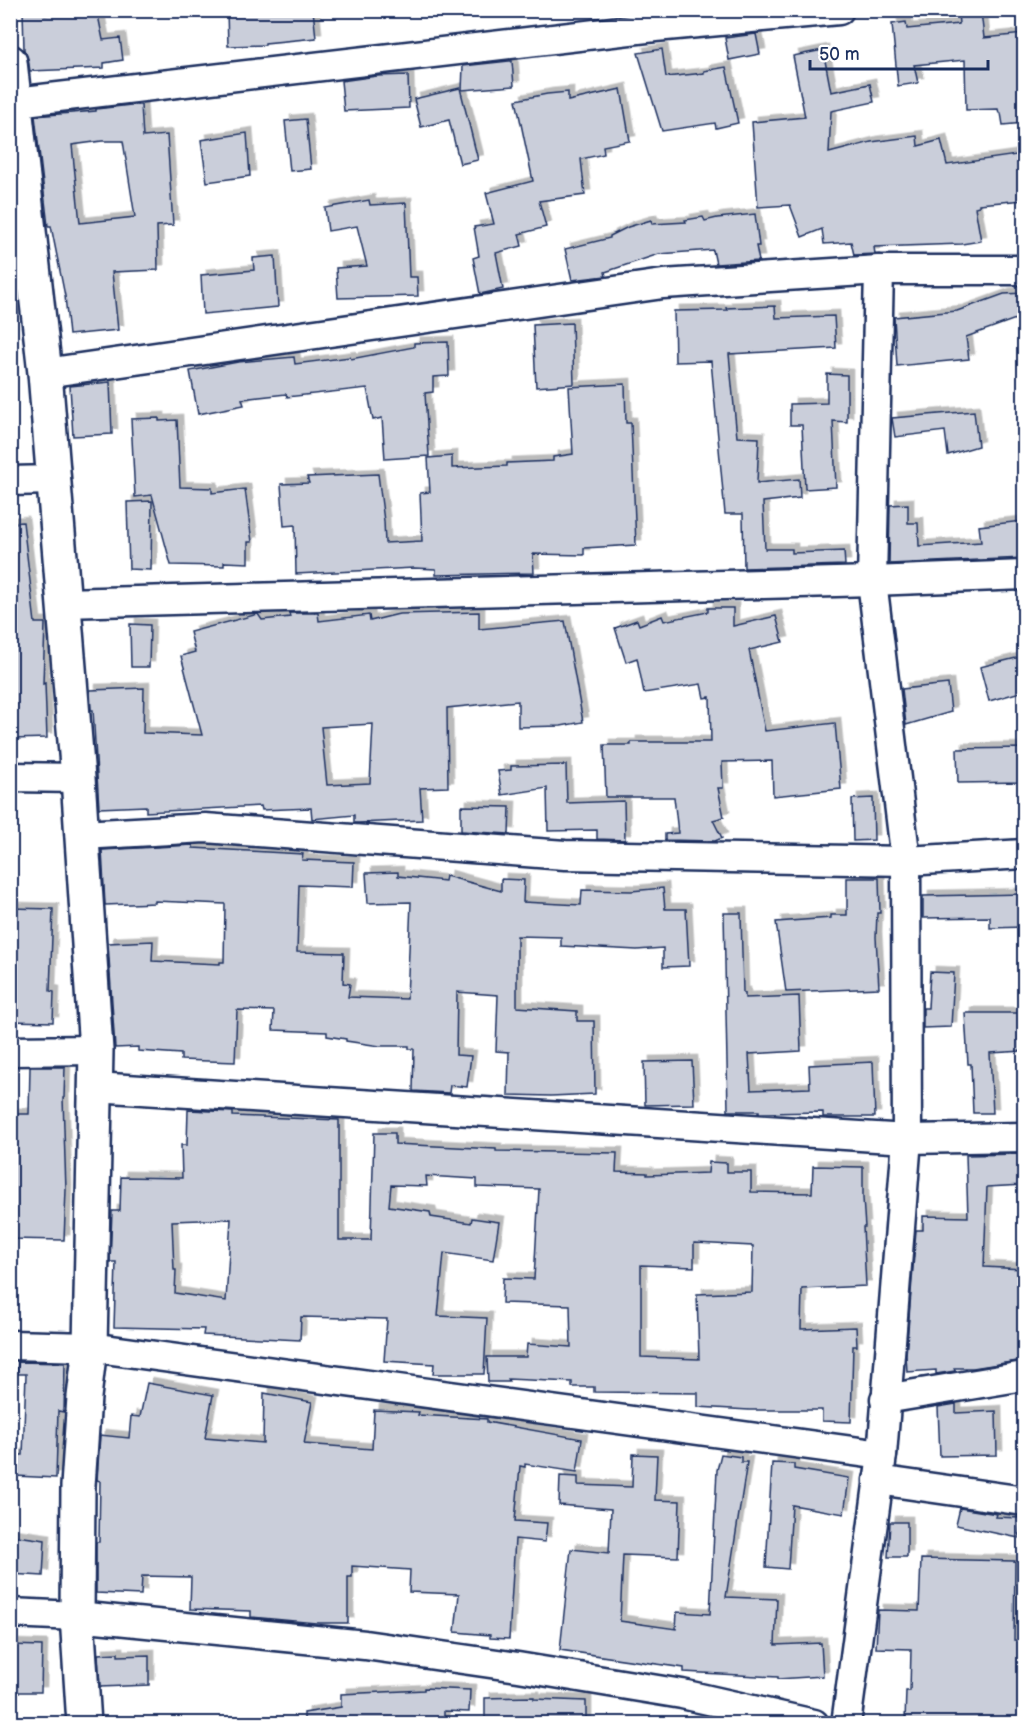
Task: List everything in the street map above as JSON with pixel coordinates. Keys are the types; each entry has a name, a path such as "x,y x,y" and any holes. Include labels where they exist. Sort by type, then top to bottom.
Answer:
{"street":[{"path":"16,102 654,27 839,10"},
{"path":"10,62 16,102 15,145 45,373 78,778 96,1050 90,1347 78,1485 76,1616 84,1724"},
{"path":"45,373 663,284 879,270 1024,270"},
{"path":"846,1724 880,1467 907,1139 906,861 873,581 879,270"},
{"path":"10,481 53,480"},
{"path":"64,603 1024,575"},
{"path":"10,777 78,778"},
{"path":"82,835 205,828 564,855 906,861 1024,854"},
{"path":"10,1051 96,1050"},
{"path":"95,1087 907,1139 1024,1137"},
{"path":"10,1345 90,1347 880,1467 1024,1501"},
{"path":"885,1399 1024,1376"},
{"path":"10,1613 76,1616 364,1644 681,1694 814,1724"}],"building":[{"path":"23,10 44,10 45,15 68,10 97,10 103,40 120,38 123,60 104,63 104,68 30,71 24,50"},
{"path":"227,10 313,10 316,38 265,43 265,45 228,46"},
{"path":"981,11 984,38 1024,34 1024,123 1003,125 998,109 966,110 965,60 914,65 918,83 898,86 892,24 906,22 907,29 959,24 958,13"},
{"path":"756,34 760,54 729,60 725,38"},
{"path":"662,49 666,77 704,73 704,71 726,67 738,123 716,128 715,123 662,131 638,53"},
{"path":"823,50 831,92 870,84 874,102 831,111 829,153 871,142 917,136 918,146 941,140 947,165 1023,154 1024,200 979,204 975,207 981,241 962,244 874,247 875,254 854,255 851,242 824,244 822,229 802,237 790,205 758,207 752,122 805,117 793,56"},
{"path":"512,61 514,86 462,90 463,66"},
{"path":"408,75 409,108 344,111 341,81"},
{"path":"460,88 478,160 460,164 449,120 421,127 414,99"},
{"path":"621,89 630,141 603,146 604,154 581,159 585,195 539,201 546,227 519,234 522,246 496,253 503,289 480,294 473,258 479,256 474,227 494,224 486,193 533,181 516,100 568,92 568,101"},
{"path":"141,105 143,137 167,135 173,225 157,226 158,270 112,272 118,330 69,335 65,296 51,226 48,226 35,116 96,111 96,109","holes":["123,141 135,217 80,223 72,145"]},
{"path":"306,119 311,169 290,171 285,121"},
{"path":"247,133 250,176 207,182 201,140"},
{"path":"369,200 370,205 406,203 409,277 417,277 418,296 338,298 336,268 367,266 357,226 328,231 325,208"},
{"path":"755,214 759,261 716,264 713,250 659,254 605,272 606,276 572,280 565,249 610,238 628,227 651,220 652,224 686,222 685,220 703,217 705,221"},
{"path":"275,256 278,307 203,314 201,275 254,270 253,258"},
{"path":"1024,293 1024,316 966,337 969,359 897,366 894,317 957,311 1004,294"},
{"path":"775,306 776,318 834,316 836,348 729,354 737,437 759,438 757,483 799,479 800,498 763,502 765,549 792,549 792,553 844,551 845,565 744,568 743,514 725,514 711,361 675,362 674,311"},
{"path":"572,323 574,384 536,387 533,325"},
{"path":"448,342 449,376 433,377 433,392 425,393 429,456 385,459 382,418 373,420 367,388 287,397 286,394 242,399 244,405 198,414 190,371 238,362 294,357 295,364 350,357 351,359 414,347 414,343"},
{"path":"827,374 847,375 847,422 833,421 836,487 805,489 802,425 790,425 790,404 827,403"},
{"path":"110,382 112,434 73,436 70,386"},
{"path":"625,384 626,423 631,423 636,545 584,548 584,555 533,554 534,573 436,575 436,569 414,568 296,574 295,525 284,526 281,484 309,483 307,477 378,474 385,543 422,541 420,493 430,492 428,458 452,456 452,468 507,466 507,463 553,461 553,457 573,454 569,387"},
{"path":"974,411 978,446 948,455 945,431 895,437 892,418"},
{"path":"159,418 159,421 177,420 180,487 212,488 212,493 245,489 252,542 248,542 248,563 224,562 224,566 171,565 152,495 135,497 131,419"},
{"path":"152,501 151,570 129,569 127,502"},
{"path":"908,504 908,523 918,523 919,546 981,542 979,526 1022,521 1024,558 889,564 890,505"},
{"path":"23,522 35,623 45,623 43,684 45,683 47,738 12,739 10,523"},
{"path":"708,608 733,608 733,626 776,616 783,642 749,650 765,731 835,723 841,789 773,796 772,761 722,762 723,788 718,788 724,817 713,820 722,838 715,841 665,840 665,834 678,833 674,797 606,797 604,745 631,745 631,742 711,742 710,697 704,698 701,684 644,693 637,658 626,662 615,628 637,620 639,625 662,616 664,621 708,612"},
{"path":"479,612 479,629 565,621 583,722 561,726 518,727 518,701 447,708 448,787 420,788 422,820 354,823 354,815 312,819 311,808 262,810 261,806 146,812 146,806 99,808 90,690 144,688 143,733 202,735 181,656 195,652 190,632 258,614 262,620 290,617 289,613 318,613 319,621 369,615 370,621 399,614","holes":["373,724 370,783 327,785 321,727"]},
{"path":"130,624 150,625 149,667 131,667"},
{"path":"1024,656 1024,691 989,701 980,667"},
{"path":"948,684 951,712 906,725 902,689"},
{"path":"1024,748 1024,782 958,783 957,749"},
{"path":"566,765 567,803 624,801 625,840 597,839 597,830 548,831 547,788 502,795 498,771 511,770 511,766"},
{"path":"873,798 874,840 853,841 852,799"},
{"path":"461,806 510,807 509,834 461,831"},
{"path":"193,845 193,848 303,854 302,860 354,862 353,887 299,885 297,952 344,953 343,983 350,984 348,997 407,999 411,902 368,903 366,873 398,872 398,876 445,881 446,876 501,891 501,879 524,880 523,902 581,905 582,890 631,891 663,888 665,909 686,909 689,966 663,967 663,948 637,950 561,946 561,937 517,936 517,1007 577,1011 577,1021 594,1021 595,1094 508,1095 509,1052 496,1051 498,995 457,992 456,1055 471,1056 467,1087 450,1085 449,1093 413,1091 414,1049 409,1049 409,1046 380,1046 346,1041 346,1039 327,1036 327,1032 273,1030 274,1011 237,1010 235,1062 181,1060 181,1054 138,1051 138,1047 115,1048 108,943 153,941 152,961 220,964 224,962 225,904 155,901 155,903 105,905 102,850"},
{"path":"847,878 879,878 880,913 877,913 876,937 879,988 786,992 776,922 847,915"},
{"path":"1024,894 1024,927 990,928 990,917 923,918 923,896"},
{"path":"10,908 53,909 50,991 54,992 53,1022 10,1021"},
{"path":"724,913 741,913 745,998 799,996 801,1051 749,1054 751,1090 810,1088 809,1065 873,1062 875,1117 823,1117 823,1112 728,1111"},
{"path":"930,972 954,973 951,1027 923,1028 923,1008 928,1008"},
{"path":"965,1013 1024,1013 1024,1051 990,1053 993,1113 973,1113 971,1064 968,1064"},
{"path":"692,1061 694,1104 645,1105 644,1062"},
{"path":"30,1067 65,1067 63,1098 66,1190 64,1240 10,1239 10,1148 13,1148 13,1114 29,1114"},
{"path":"188,1110 233,1112 233,1116 339,1120 339,1240 371,1240 374,1133 395,1133 395,1144 496,1149 496,1151 617,1153 616,1172 647,1173 647,1175 708,1173 709,1162 727,1163 727,1172 751,1172 751,1192 812,1193 813,1166 863,1167 866,1286 802,1289 801,1329 856,1327 857,1346 853,1346 851,1422 822,1421 822,1410 698,1407 698,1393 594,1392 594,1387 572,1387 572,1382 508,1379 509,1382 488,1382 487,1357 526,1357 527,1344 571,1347 570,1305 502,1303 503,1278 534,1279 539,1189 477,1187 477,1179 426,1176 427,1186 391,1185 389,1206 430,1212 431,1217 471,1223 472,1218 499,1222 493,1260 444,1253 438,1316 487,1318 484,1374 433,1374 434,1364 384,1361 387,1319 301,1317 300,1340 203,1335 204,1329 114,1327 116,1262 110,1262 112,1211 120,1211 121,1177 182,1178 181,1145 187,1145","holes":["231,1219 226,1301 175,1293 176,1270 174,1270 172,1221","694,1243 753,1246 752,1292 697,1294 699,1359 641,1357 641,1265 694,1267"]},
{"path":"1024,1154 1024,1185 987,1187 984,1267 1024,1269 1024,1360 973,1368 954,1368 955,1371 936,1374 936,1370 907,1372 906,1355 916,1230 923,1230 923,1216 968,1217 966,1155"},
{"path":"18,1362 65,1363 64,1412 58,1411 56,1478 15,1476 16,1455 23,1455 26,1374 17,1374"},
{"path":"147,1383 213,1395 205,1438 263,1443 264,1393 312,1402 304,1444 372,1449 374,1410 487,1419 487,1422 582,1439 577,1472 525,1464 525,1467 520,1466 515,1521 547,1523 545,1542 515,1539 509,1639 455,1632 459,1594 409,1592 410,1570 352,1566 352,1577 348,1577 348,1623 316,1623 251,1617 251,1611 190,1609 191,1577 142,1576 141,1595 96,1593 96,1542 99,1542 100,1481 97,1480 100,1435 129,1438 131,1416 140,1417"},
{"path":"956,1404 956,1413 996,1411 997,1455 940,1456 938,1407"},
{"path":"633,1454 657,1455 655,1500 680,1501 678,1557 623,1555 620,1621 676,1629 677,1612 710,1614 717,1470 721,1454 741,1457 741,1462 747,1462 726,1597 777,1599 775,1645 821,1643 823,1676 778,1679 778,1677 684,1672 684,1668 560,1650 571,1549 609,1553 611,1509 559,1505 560,1476 578,1477 578,1485 632,1487"},
{"path":"772,1463 794,1464 794,1469 849,1478 844,1514 792,1505 788,1569 766,1567"},
{"path":"960,1508 997,1514 996,1517 1020,1518 1019,1538 956,1525"},
{"path":"890,1522 907,1522 907,1557 888,1557"},
{"path":"10,1535 45,1540 43,1576 10,1574"},
{"path":"921,1559 1015,1561 1014,1640 1024,1641 1024,1724 943,1724 905,1721 906,1691 910,1691 911,1649 876,1648 878,1610 919,1611"},
{"path":"10,1645 42,1646 41,1692 10,1692"},
{"path":"118,1653 118,1656 149,1655 149,1685 100,1687 98,1654"},
{"path":"424,1688 470,1690 469,1712 444,1711 444,1723 304,1724 304,1713 341,1707 341,1694 424,1690"},
{"path":"534,1697 534,1699 586,1701 586,1724 485,1724 485,1698"}]}
